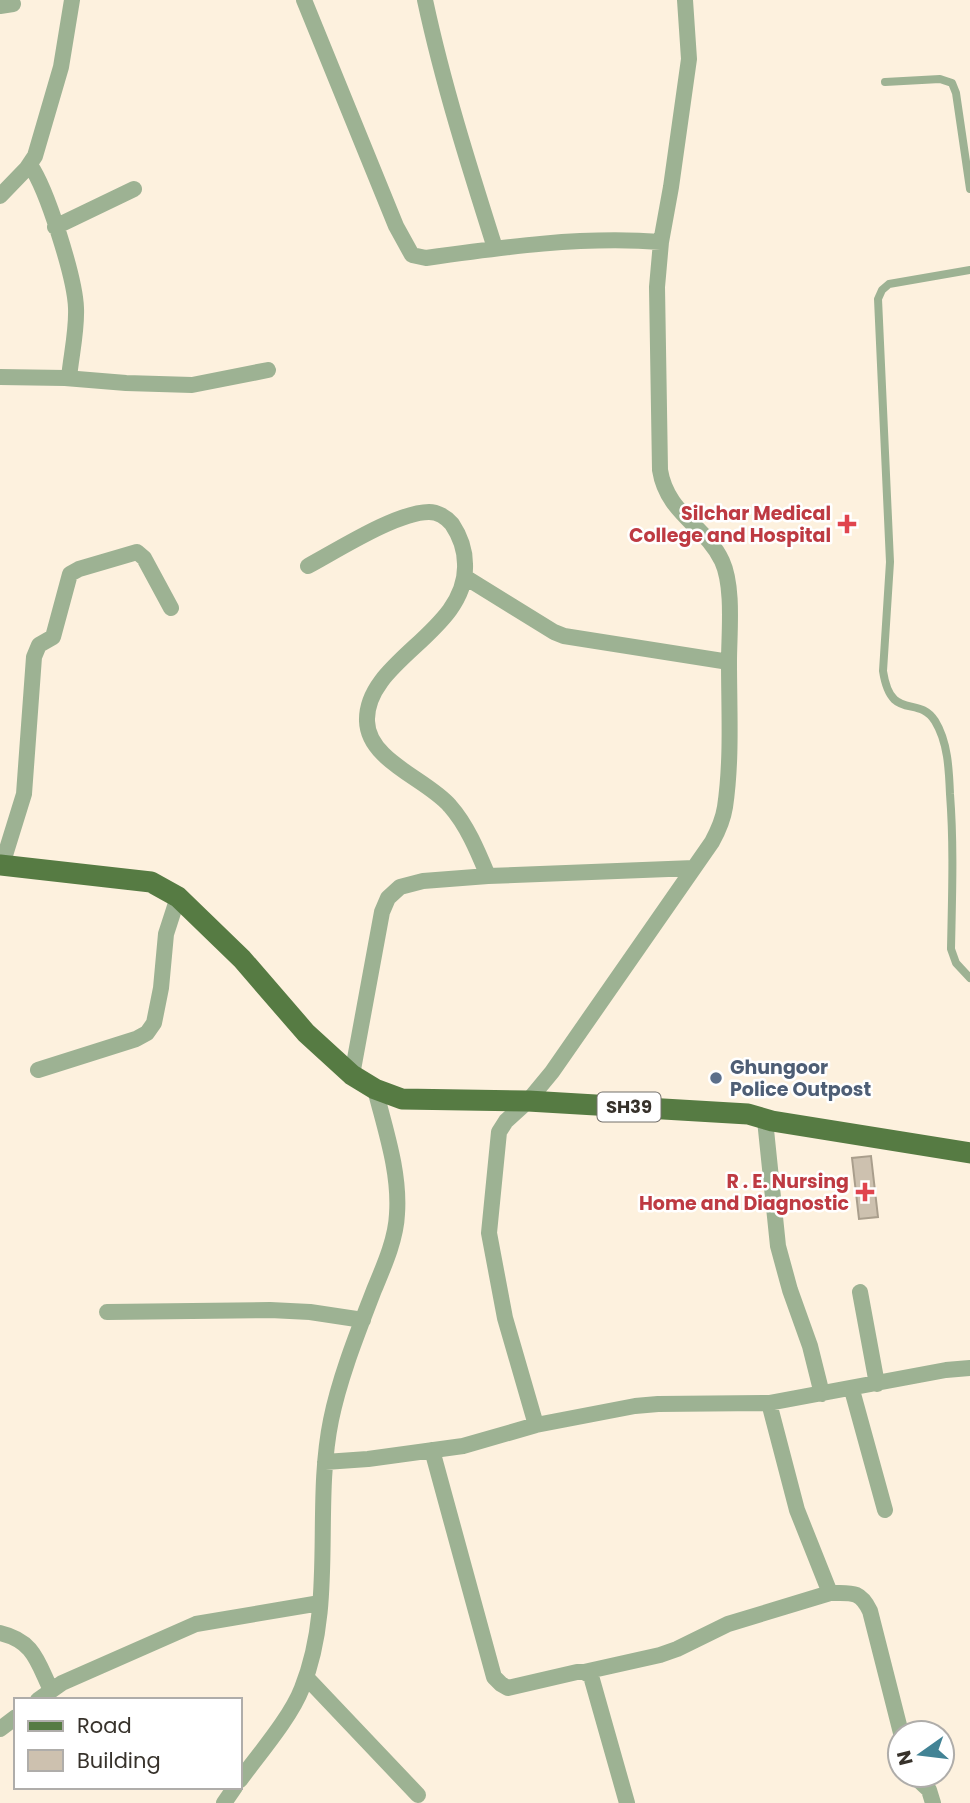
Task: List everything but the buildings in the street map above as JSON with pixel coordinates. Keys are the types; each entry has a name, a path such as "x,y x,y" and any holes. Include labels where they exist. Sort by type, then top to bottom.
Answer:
{"main road":[{"name":"SH39","path":"1,865 151,882 178,897 242,958 306,1033 352,1075 375,1089 402,1099 528,1101 748,1114 765,1120 970,1153"}],"street":[{"path":"0,196 35,156 57,80 72,0"},
{"path":"304,0 396,226 408,251 417,258 545,243 627,240 661,242"},
{"path":"425,0 449,100 495,248"},
{"path":"536,1425 505,1318 489,1233 499,1132 506,1121 528,1101 583,1029 712,842 720,826 727,785 729,662 727,589 723,564 716,552 671,503 661,481 657,317 661,242 689,59 685,0"},
{"path":"30,164 39,180 55,227 75,300 69,378"},
{"path":"55,227 134,189"},
{"path":"0,377 192,385 268,370"},
{"path":"309,566 369,533 405,517 432,512 450,522 459,536 465,556 463,589 452,607 379,686 369,706 367,722 371,738 385,755 450,805 477,849 488,876"},
{"path":"1,865 24,794 34,657 39,645 53,637 70,574 137,552 144,558 171,608"},
{"path":"465,577 564,636 729,662"},
{"path":"352,1075 382,912 388,898 400,887 410,883 488,876 694,869"},
{"path":"38,1070 136,1039 147,1032 154,1023 166,934 178,897"},
{"path":"242,1777 292,1706 306,1677 320,1603 325,1462 336,1399 384,1264 397,1217 396,1178 375,1089"},
{"path":"765,1120 778,1246 810,1346 822,1394"},
{"path":"860,1292 877,1384"},
{"path":"107,1312 270,1310 310,1312 363,1320"},
{"path":"325,1462 432,1450 484,1441 536,1425 595,1413 658,1404 769,1403 852,1390 946,1370 970,1368"},
{"path":"852,1390 885,1510"},
{"path":"769,1403 797,1510 830,1593"},
{"path":"432,1450 494,1677 501,1684 509,1688 660,1656 728,1624 830,1593 850,1593 864,1600 870,1611 897,1719"},
{"path":"0,1633 20,1639 29,1646 44,1695 196,1624 320,1603"},
{"path":"584,1672 591,1676 594,1683 627,1803"},
{"path":"306,1677 418,1795"}],"lane":[{"path":"886,82 940,79 952,83 956,93 970,189"},
{"path":"970,270 889,284 878,299 878,316 890,562 883,671 885,686 898,704 926,711 935,720 943,737 948,764 954,841 951,949 957,963 970,978"}],"place":[{"name":"Silchar Medical College and Hospital","path":"847,524"},
{"name":"Ghungoor Police Outpost","path":"716,1078"},
{"name":"R . E. Nursing Home and Diagnostic","path":"865,1192"}]}
